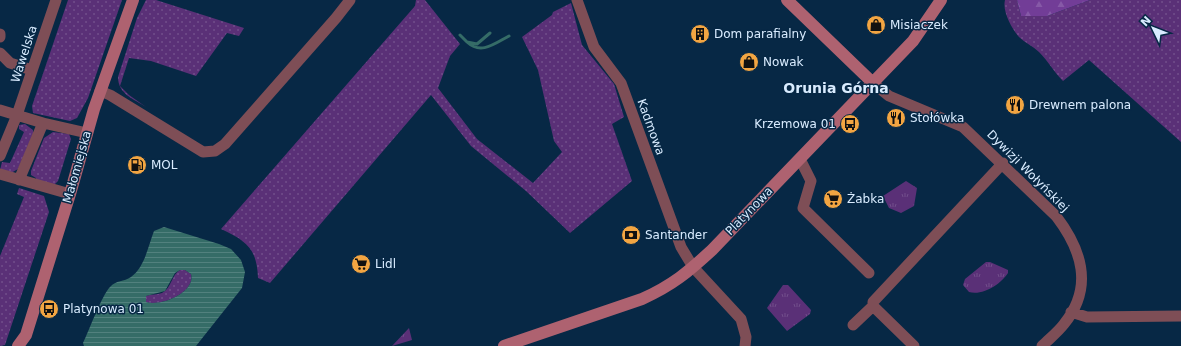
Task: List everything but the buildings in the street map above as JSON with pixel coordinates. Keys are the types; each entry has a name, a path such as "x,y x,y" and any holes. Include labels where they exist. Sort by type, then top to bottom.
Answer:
{"street":[{"name":"Wawelska","path":"0,156 17,115 56,0"},
{"name":"Małomiejska","path":"18,346 26,340 100,91 133,0"},
{"path":"100,91 116,99 203,152 215,151 225,144 336,18 350,0"},
{"name":"Kadmowa","path":"577,0 594,47 621,83 681,247 693,267 741,319 746,337 745,346"},
{"path":"787,0 873,83"},
{"name":"Platynowa","path":"504,346 642,299 674,283 693,267 800,159 913,41 941,0"},
{"path":"0,53 10,63 32,70"},
{"name":"Dywizji Wołyńskiej","path":"873,83 889,96 963,127 1003,163 1056,216 1074,242 1081,260 1082,281 1078,297 1064,324 1042,346"},
{"path":"0,110 43,123 87,133"},
{"path":"19,180 43,123"},
{"path":"800,159 811,181 803,208 869,274"},
{"path":"853,325 873,306 873,302 1003,163"},
{"path":"0,174 70,194"},
{"path":"873,306 914,346"},
{"path":"1071,312 1087,317 1181,316"}],"green space":[{"path":"68,0 122,0 88,98 77,118 70,121 33,113 32,106"},
{"path":"146,0 156,0 244,28 239,36 227,33 196,76 151,61 129,58 120,86 118,77 137,18"},
{"path":"416,0 425,0 460,44 450,56 438,88 477,139 533,183 562,152 554,141 538,70 522,37 552,15 553,12 571,3 582,45 614,84 624,117 612,124 632,181 570,233 526,191 471,146 431,95 270,283 258,278 253,253 249,247 238,238 221,229 415,6"},
{"path":"1005,0 1017,0 1021,16 1047,16 1090,0 1181,0 1181,142 1089,60 1063,81 1039,52 1016,34 1006,14 1004,4"},
{"path":"1017,0 1090,0 1047,16 1021,16"},
{"path":"120,86 129,95 146,107 132,98 128,95"},
{"path":"25,124 33,130 33,134 18,169 11,173 0,170 2,162 10,163 24,132 19,129 19,125"},
{"path":"53,132 69,134 71,139 58,181 54,185 36,181 36,178 31,175 31,171 44,138"},
{"path":"906,181 917,188 914,206 901,213 889,208 883,196"},
{"path":"19,188 44,196 49,212 5,345 0,346 0,256 24,197 17,194"},
{"path":"986,262 990,262 1008,270 1008,273 1001,281 986,291 974,293 969,292 963,285 965,279"},
{"path":"180,270 185,270 191,274 191,281 183,292 168,300 152,303 146,302 146,296 160,294 165,291 177,272"},
{"path":"783,285 788,285 811,310 810,314 787,331 767,308"},
{"path":"409,328 412,340 392,346"}],"shaded area":[{"path":"164,227 231,249 241,260 245,272 242,288 196,346 84,346 83,343 107,291 117,282 131,277 140,268 146,256 154,231","holes":["180,270 185,270 191,274 191,281 183,292 168,300 152,303 146,302 146,296 165,291 175,273"]}],"waterway":[{"path":"460,35 467,42 477,44 490,33"},
{"path":"467,42 472,46 482,48 493,45 509,36"}],"place":[{"name":"Misiaczek","path":"876,25"},
{"name":"Dom parafialny","path":"700,34"},
{"name":"Nowak","path":"749,62"},
{"name":"Drewnem palona","path":"1015,105"},
{"name":"Stołówka","path":"896,118"},
{"name":"Krzemowa 01","path":"850,124"},
{"name":"MOL","path":"137,165"},
{"name":"Żabka","path":"833,199"},
{"name":"Santander","path":"631,235"},
{"name":"Lidl","path":"361,264"},
{"name":"Platynowa 01","path":"49,309"}],"district":[{"name":"Orunia Górna","path":"836,88"}]}
